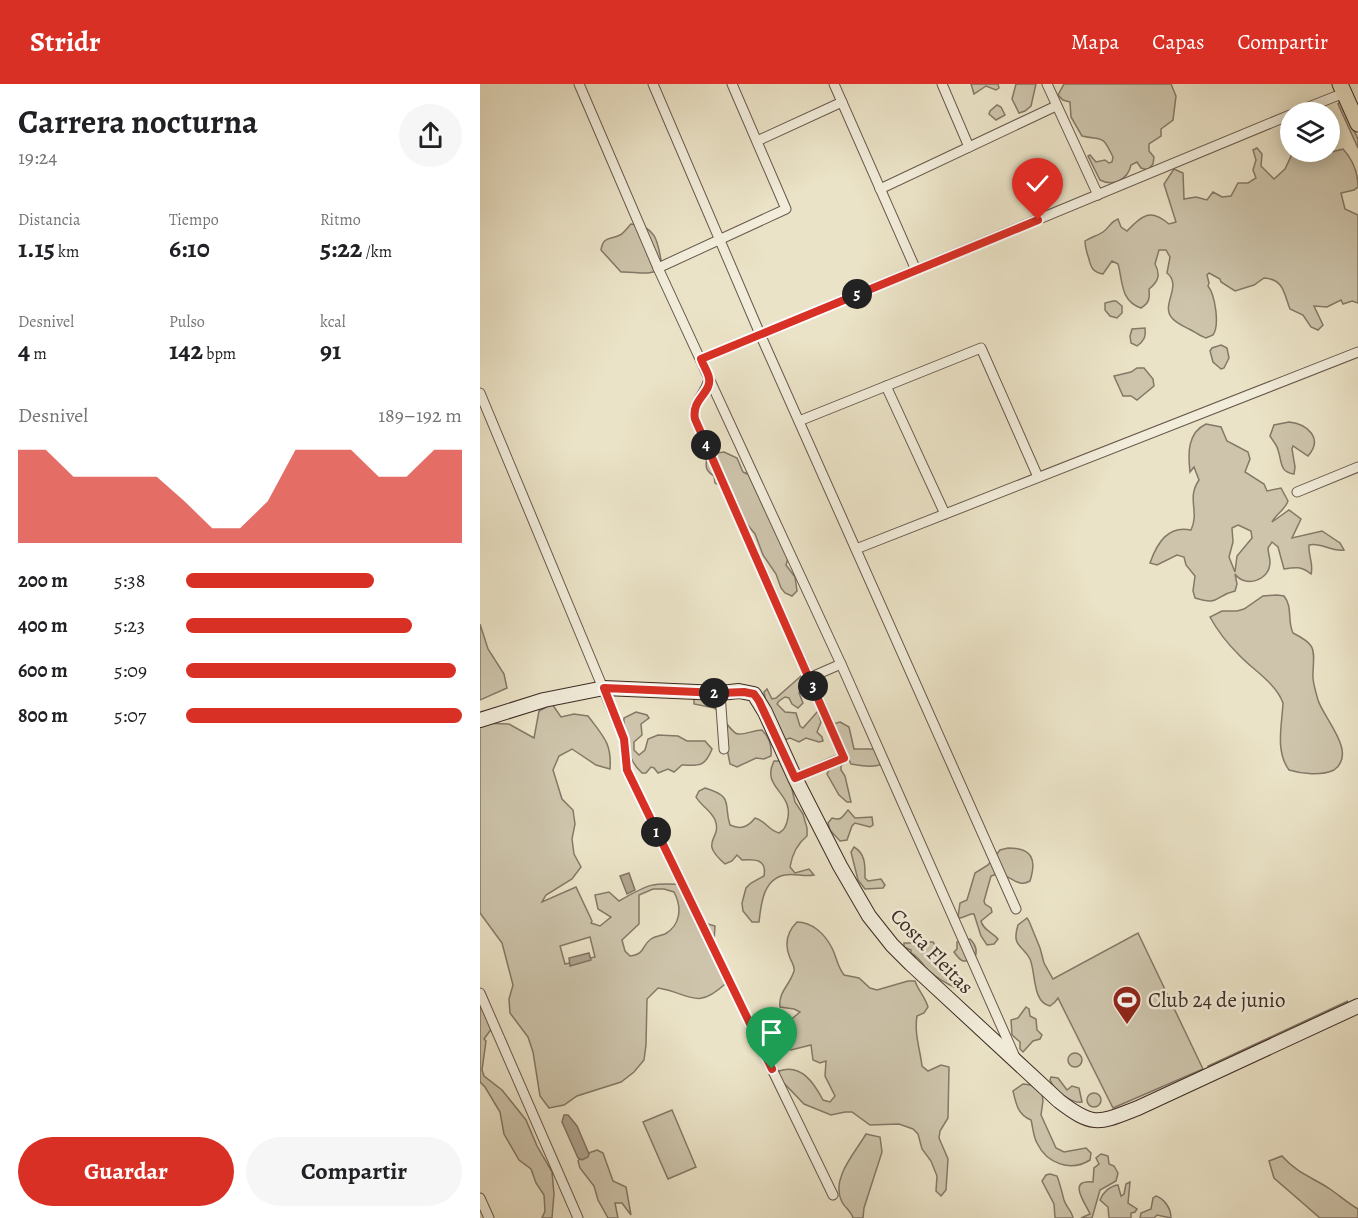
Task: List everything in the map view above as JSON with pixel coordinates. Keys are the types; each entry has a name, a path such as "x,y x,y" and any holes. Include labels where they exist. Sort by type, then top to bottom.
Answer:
{"main road":[{"path":"1342,88 1358,124"},
{"name":"Costa Fleitas","path":"480,720 544,700 604,688 720,693 739,691 754,694 840,866 875,924 911,964 1018,1062 1076,1114 1090,1120 1101,1121 1138,1108 1358,1006"}],"street":[{"path":"579,84 658,268 841,664 1018,1062"},
{"path":"653,84 760,334 1016,909"},
{"path":"658,268 786,209 732,84"},
{"path":"834,84 916,270"},
{"path":"942,84 969,147"},
{"path":"1047,84 1098,195"},
{"path":"1315,102 1342,88"},
{"path":"757,141 842,102"},
{"path":"880,189 1056,106"},
{"path":"701,359 1280,119"},
{"path":"799,421 981,348 1038,477"},
{"path":"856,549 1358,352"},
{"path":"709,378 707,387 695,405 695,419 844,758 795,778"},
{"path":"886,386 945,514"},
{"path":"480,393 624,739 627,770 833,1195"},
{"path":"1297,492 1358,467"},
{"path":"809,678 841,664"},
{"path":"720,693 724,748"},
{"path":"480,993 578,1218"},
{"path":"480,1198 489,1218"}],"shaded area":[{"path":"971,84 998,84 999,88 996,90 986,86 974,94"},
{"path":"1016,84 1036,84 1031,106 1019,113 1012,99"},
{"path":"1064,84 1171,84 1176,96 1173,120 1161,129 1161,136 1149,144 1149,151 1154,157 1153,164 1148,170 1141,168 1137,162 1131,165 1127,174 1120,180 1110,183 1100,180 1088,156 1090,155 1096,162 1105,160 1109,163 1112,162 1113,157 1102,140 1082,136 1071,117 1070,102 1058,95"},
{"path":"1339,102 1358,139 1358,148 1340,108"},
{"path":"997,105 1001,107 1005,115 996,120 989,114"},
{"path":"1257,148 1262,154 1261,166 1274,179 1285,169 1288,162 1340,162 1340,150 1343,149 1350,157 1356,171 1358,187 1341,193 1345,209 1358,215 1358,303 1352,301 1343,304 1341,300 1327,307 1314,306 1323,325 1318,330 1311,327 1303,315 1290,309 1282,288 1276,281 1264,278 1254,285 1235,291 1209,273 1207,275 1208,286 1215,303 1216,324 1213,335 1206,338 1178,323 1169,313 1168,307 1173,284 1167,273 1170,257 1166,250 1159,250 1155,264 1158,278 1149,289 1149,298 1141,308 1129,301 1122,284 1118,264 1112,261 1103,274 1092,268 1085,241 1103,232 1115,220 1118,219 1121,227 1127,231 1142,218 1152,215 1169,224 1176,222 1164,184 1174,169 1183,173 1184,199 1196,197 1207,200 1213,192 1222,197 1231,196 1238,183 1248,183 1256,178 1253,170 1256,160 1253,150"},
{"path":"631,224 640,225 652,232 658,244 662,266 658,270 649,273 621,272 601,250 605,240 621,234"},
{"path":"1113,301 1122,306 1122,313 1117,318 1110,316 1105,310 1105,303"},
{"path":"1145,328 1145,336 1141,342 1137,346 1131,343 1132,329"},
{"path":"1221,345 1227,348 1229,358 1224,368 1221,369 1213,362 1210,351"},
{"path":"1137,368 1144,368 1153,379 1154,386 1137,400 1131,396 1123,396 1114,376 1131,372"},
{"path":"1289,422 1307,429 1314,438 1313,449 1308,456 1293,446 1294,474 1283,468 1277,448 1270,436 1274,425"},
{"path":"1206,424 1221,427 1227,441 1248,452 1250,459 1245,472 1264,484 1267,491 1281,488 1288,501 1272,522 1289,510 1301,519 1292,538 1322,531 1340,543 1344,550 1309,545 1311,574 1298,568 1284,569 1278,547 1272,542 1268,548 1269,569 1262,578 1245,581 1235,574 1237,584 1235,591 1213,601 1195,598 1193,591 1195,576 1186,565 1184,557 1177,555 1157,565 1150,563 1164,537 1176,530 1191,530 1194,517 1193,499 1199,480 1194,467 1190,472 1189,451 1192,438","holes":["1238,525 1251,531 1252,538 1237,556 1235,572 1229,557 1233,542 1232,528"]},
{"path":"724,452 737,458 743,472 761,481 788,558 786,565 795,577 797,591 792,596 781,588 776,574 763,555 755,534 746,523 737,502 728,490 715,483 714,476 707,468 707,458"},
{"path":"1263,596 1284,596 1287,600 1293,633 1312,648 1313,680 1318,700 1341,745 1340,763 1329,772 1312,774 1289,770 1282,755 1283,703 1280,696 1270,683 1231,646 1210,617 1222,611 1244,609"},
{"path":"480,624 488,649 504,674 507,688 480,700"},
{"path":"801,676 807,683 799,693 803,703 798,708 789,698 785,697 777,704 785,712 796,713 800,726 803,728 818,711 821,722 817,732 823,741 806,738 799,742 790,738 784,740 766,703 764,692 767,689 772,699 776,698"},
{"path":"694,697 707,697 717,711 714,708 694,704"},
{"path":"552,704 561,717 574,714 588,716 605,740 610,753 610,769 596,765 572,749 559,756 553,770 562,799 573,810 574,854 581,867 572,879 546,895 542,902 576,887 591,923 600,926 611,917 598,909 595,895 609,892 619,901 652,885 688,885 701,922 715,926 713,957 723,969 725,984 707,997 699,998 658,988 647,999 644,1060 634,1072 621,1082 577,1096 564,1105 549,1108 540,1096 533,1052 528,1037 510,1013 509,999 513,985 502,943 480,913 480,723 509,724 534,738 539,711","holes":["653,889 674,892 679,910 677,921 665,934 648,942 641,952 630,956 625,951 622,940 639,924 639,895","590,937 595,957 565,964 560,946"]},
{"path":"636,712 647,715 649,718 641,724 642,735 634,742 634,750 639,755 645,750 648,739 658,735 678,736 687,741 705,741 712,749 707,759 697,765 682,765 674,772 668,769 658,773 651,767 646,773 642,773 631,757 624,723 624,718"},
{"path":"720,715 738,734 762,730 770,742 771,756 764,759 756,758 737,767 730,764"},
{"path":"840,722 849,727 854,749 874,749 883,764 863,766 851,764 833,724"},
{"path":"846,760 841,770 845,776 851,802 847,802 839,795 827,774 830,768"},
{"path":"774,761 782,761 788,773 795,802 803,814 807,828 807,836 796,850 790,867 795,873 809,869 814,875 792,874 778,877 764,893 759,922 752,922 743,911 742,903 746,888 764,876 764,866 759,861 742,860 737,855 725,864 717,856 712,845 717,827 715,820 696,797 699,791 705,788 714,791 726,802 730,825 744,827 755,818 779,833 786,826 788,812 787,804 771,778"},
{"path":"848,810 855,818 872,817 873,825 870,827 855,823 847,840 840,841 830,830 828,823 832,818 841,818"},
{"path":"854,847 863,857 865,878 868,881 881,879 885,885 883,888 865,889 858,880 851,852"},
{"path":"1008,848 1023,850 1031,856 1032,873 1030,881 1025,883 1016,882 1003,875 991,876 984,901 992,912 981,921 986,929 998,939 994,944 987,945 981,936 974,914 958,917 960,903 967,900 975,873 988,865 1000,850"},
{"path":"629,873 635,890 627,894 620,876"},
{"name":"Club 24 de junio","path":"1027,918 1044,963 1053,979 1138,933 1203,1069 1113,1108 1058,998 1050,1006 1040,999 1037,993 1030,959 1016,938 1018,925"},
{"path":"797,922 808,924 826,938 844,975 859,978 870,988 877,990 915,981 925,1000 928,1007 924,1013 917,1016 916,1022 922,1066 928,1071 941,1065 949,1067 948,1118 940,1131 939,1138 948,1159 946,1190 941,1196 936,1191 937,1176 931,1161 922,1149 918,1134 913,1129 899,1124 870,1125 852,1112 831,1115 804,1104 779,1078 779,1071 794,1070 811,1081 823,1100 830,1102 835,1096 825,1076 826,1061 820,1063 813,1060 811,1045 791,1050 785,1045 788,1022 800,1012 780,1007 782,993 794,971 787,943 789,934"},
{"path":"970,939 976,949 976,954 974,959 962,961 954,952 957,949 957,942"},
{"path":"926,942 933,942 937,949 937,957 946,969 949,980 956,982 956,988 931,973 911,953 911,950 904,947 904,943 919,946"},
{"path":"589,953 591,960 570,966 569,958"},
{"path":"1348,1001 1209,1068 1208,1066"},
{"path":"480,1006 488,1015 492,1028 484,1039 486,1041 482,1070 484,1076 502,1090 526,1120 552,1172 554,1194 552,1218 542,1218 545,1211 544,1195 531,1169 519,1160 504,1134 500,1112 480,1082"},
{"path":"1026,1007 1029,1009 1030,1016 1036,1019 1037,1030 1042,1035 1023,1052 1020,1049 1020,1042 1012,1035 1011,1020 1018,1018"},
{"path":"1072,1053 1078,1053 1082,1060 1078,1067 1072,1067 1068,1063 1068,1057"},
{"path":"1051,1077 1058,1078 1067,1090 1072,1086 1079,1088 1082,1102 1073,1101 1059,1092 1052,1084"},
{"path":"1023,1084 1031,1085 1042,1094 1041,1115 1056,1148 1064,1152 1086,1148 1091,1153 1090,1160 1083,1164 1060,1164 1041,1150 1031,1120 1020,1112 1015,1100 1013,1091"},
{"path":"1094,1093 1099,1095 1101,1100 1099,1105 1094,1107 1089,1105 1087,1100 1089,1095"},
{"path":"672,1110 696,1167 668,1179 643,1122"},
{"path":"564,1115 568,1115 577,1126 589,1154 582,1160 578,1158 562,1122"},
{"path":"866,1134 880,1137 882,1152 864,1208 863,1218 853,1218 842,1202 839,1184 845,1166"},
{"path":"597,1150 603,1153 613,1181 626,1187 631,1215 622,1203 615,1203 618,1218 608,1218 598,1200 594,1186 580,1168 578,1161 583,1155"},
{"path":"1101,1154 1108,1156 1109,1164 1114,1166 1118,1173 1116,1181 1100,1190 1092,1218 1081,1218 1090,1214 1079,1188 1085,1182 1093,1182 1094,1168 1099,1164 1096,1158"},
{"path":"1282,1156 1299,1171 1358,1209 1358,1218 1320,1218 1274,1178 1269,1161"},
{"path":"1046,1175 1057,1176 1073,1218 1055,1218 1054,1204 1042,1181"},
{"path":"1130,1182 1128,1203 1137,1209 1131,1213 1131,1218 1109,1218 1108,1207 1100,1200 1101,1197 1110,1188 1118,1185 1121,1196 1124,1194 1126,1184"},
{"path":"1156,1196 1167,1205 1171,1218 1157,1215 1154,1218 1140,1218 1141,1213 1151,1209 1153,1198"}],"place":[{"name":"Club 24 de junio","path":"1127,1026"}],"route":[{"path":"772,1069 627,770 624,739 604,688 720,693 739,691 754,694 765,712 795,778 844,758 695,419 695,405 709,382 701,359 1038,220"}]}
